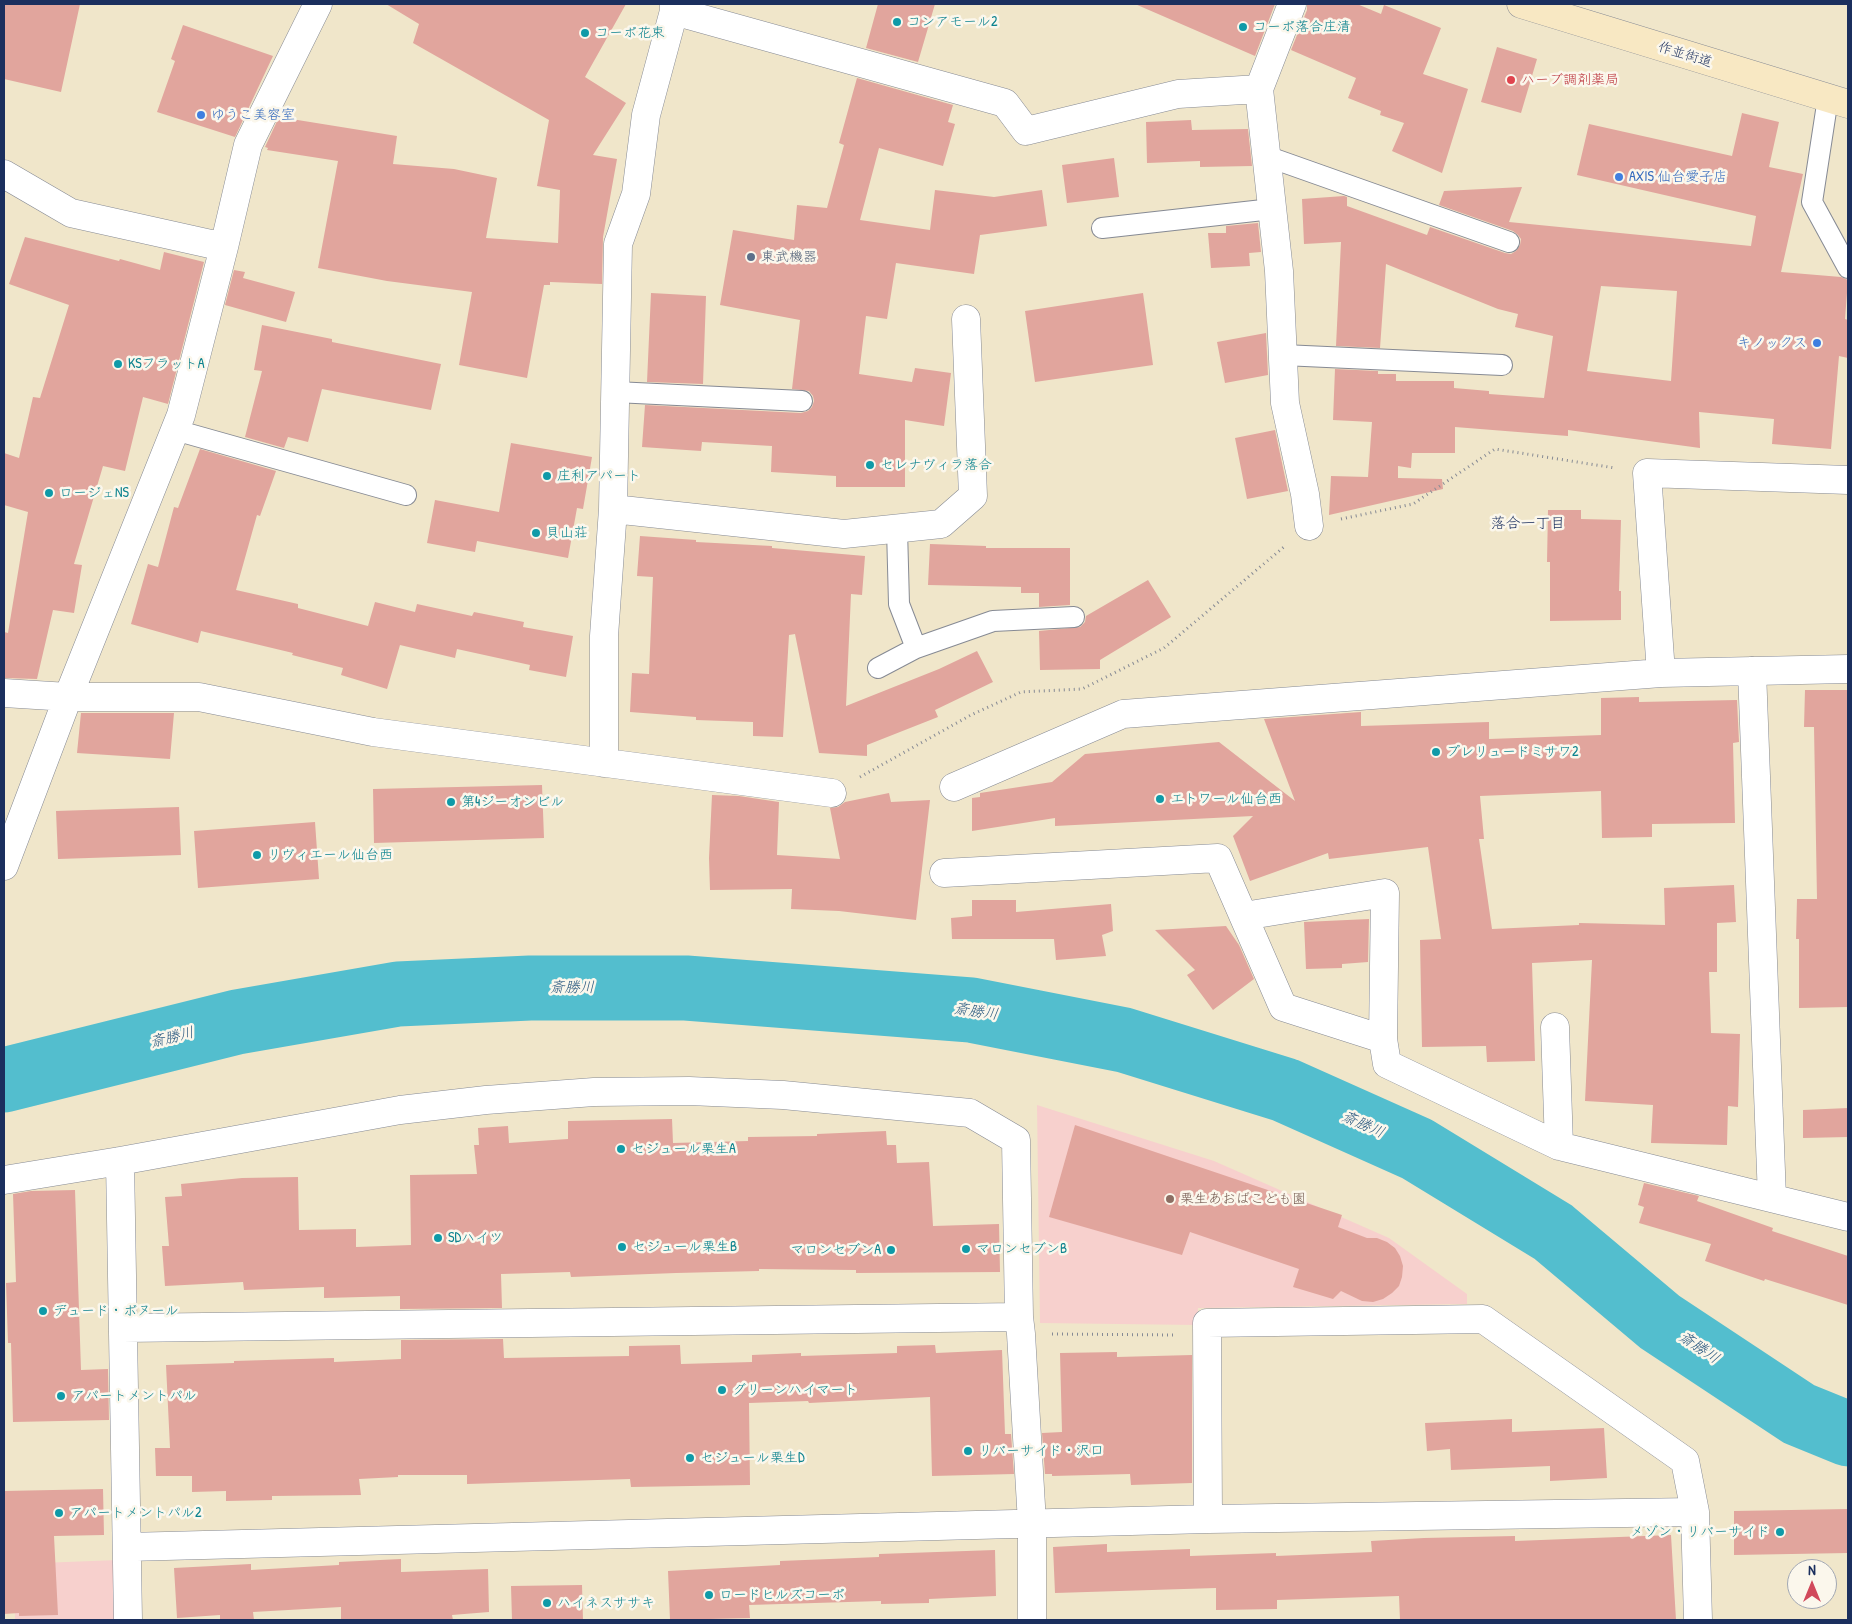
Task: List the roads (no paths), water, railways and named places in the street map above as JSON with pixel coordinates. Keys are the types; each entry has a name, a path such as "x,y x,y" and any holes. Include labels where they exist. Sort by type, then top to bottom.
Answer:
{"street":[{"path":"4,866 68,697 181,415 248,145 318,4"},
{"path":"1292,4 1258,89 1279,271 1285,403 1305,494 1309,526"},
{"name":"作並街道","path":"1522,4 1838,101"},
{"path":"604,763 604,636 613,509 618,244 636,194 646,115 674,7 1005,103 1026,131 1178,94 1258,89"},
{"path":"4,174 71,213 224,247"},
{"path":"613,509 844,534 941,524 973,496 966,319"},
{"path":"1661,673 1648,473 1848,480"},
{"path":"954,787 1123,714 1661,673 1848,670"},
{"path":"1752,671 1772,1198"},
{"path":"4,693 68,697 199,697 373,732 832,793"},
{"path":"944,873 1218,858 1283,1007 1384,1039"},
{"path":"1244,916 1385,893 1384,1039 1387,1064 1558,1146 1848,1217"},
{"path":"1555,1027 1558,1146"},
{"path":"4,1180 400,1110 486,1100 594,1092 689,1091 784,1095 970,1113 1016,1140 1020,1325 1032,1523 1032,1620"},
{"path":"120,1161 128,1620"},
{"path":"1208,1519 1207,1323 1483,1319 1685,1462 1695,1512 1698,1620"},
{"path":"123,1328 1020,1325"},
{"path":"127,1547 1208,1519 1695,1512"}],"lane":[{"path":"1838,101 1812,202 1848,268"},
{"path":"1266,156 1509,242"},
{"path":"1102,228 1272,209"},
{"path":"1283,355 1502,366"},
{"path":"616,392 802,402"},
{"path":"175,430 406,495"},
{"path":"896,529 899,604 916,648"},
{"path":"878,668 916,648 993,621 1074,617"}],"waterway":[{"name":"斎勝川","path":"4,1080 237,1022 398,994 530,988 686,988 971,1010 1124,1040 1285,1090 1417,1149 1553,1232 1660,1322 1799,1414 1848,1434"}],"place":[{"name":"コンアモール2","path":"897,22"},
{"name":"コーポ落合庄清","path":"1243,27"},
{"name":"コーポ花束","path":"585,33"},
{"name":"ハーブ調剤薬局","path":"1511,80"},
{"name":"ゆうこ美容室","path":"201,115"},
{"name":"AXIS 仙台愛子店","path":"1619,177"},
{"name":"東武機器","path":"751,257"},
{"name":"キノックス","path":"1817,343"},
{"name":"KSフラットA","path":"118,364"},
{"name":"セレナヴィラ落合","path":"870,465"},
{"name":"庄利アパート","path":"547,476"},
{"name":"ロージェNS","path":"49,493"},
{"name":"貝山荘","path":"536,533"},
{"name":"プレリュードミサワ2","path":"1436,752"},
{"name":"エトワール仙台西","path":"1160,799"},
{"name":"第4ジーオンビル","path":"451,802"},
{"name":"リヴィエール仙台西","path":"257,855"},
{"name":"セジュール栗生A","path":"621,1149"},
{"name":"栗生あおばこども園","path":"1170,1199"},
{"name":"SDハイツ","path":"438,1238"},
{"name":"セジュール栗生B","path":"622,1247"},
{"name":"マロンセブンB","path":"966,1249"},
{"name":"マロンセブンA","path":"891,1250"},
{"name":"デュード・ボヌール","path":"43,1311"},
{"name":"グリーンハイマート","path":"722,1390"},
{"name":"アパートメントパル","path":"61,1396"},
{"name":"リバーサイド・沢口","path":"968,1451"},
{"name":"セジュール栗生D","path":"690,1458"},
{"name":"アパートメントパル2","path":"59,1513"},
{"name":"メゾン・リバーサイド","path":"1780,1532"},
{"name":"ロードヒルズコーポ","path":"709,1595"},
{"name":"ハイネスササキ","path":"547,1603"}],"district":[{"name":"落合一丁目","path":"1528,524"}]}
